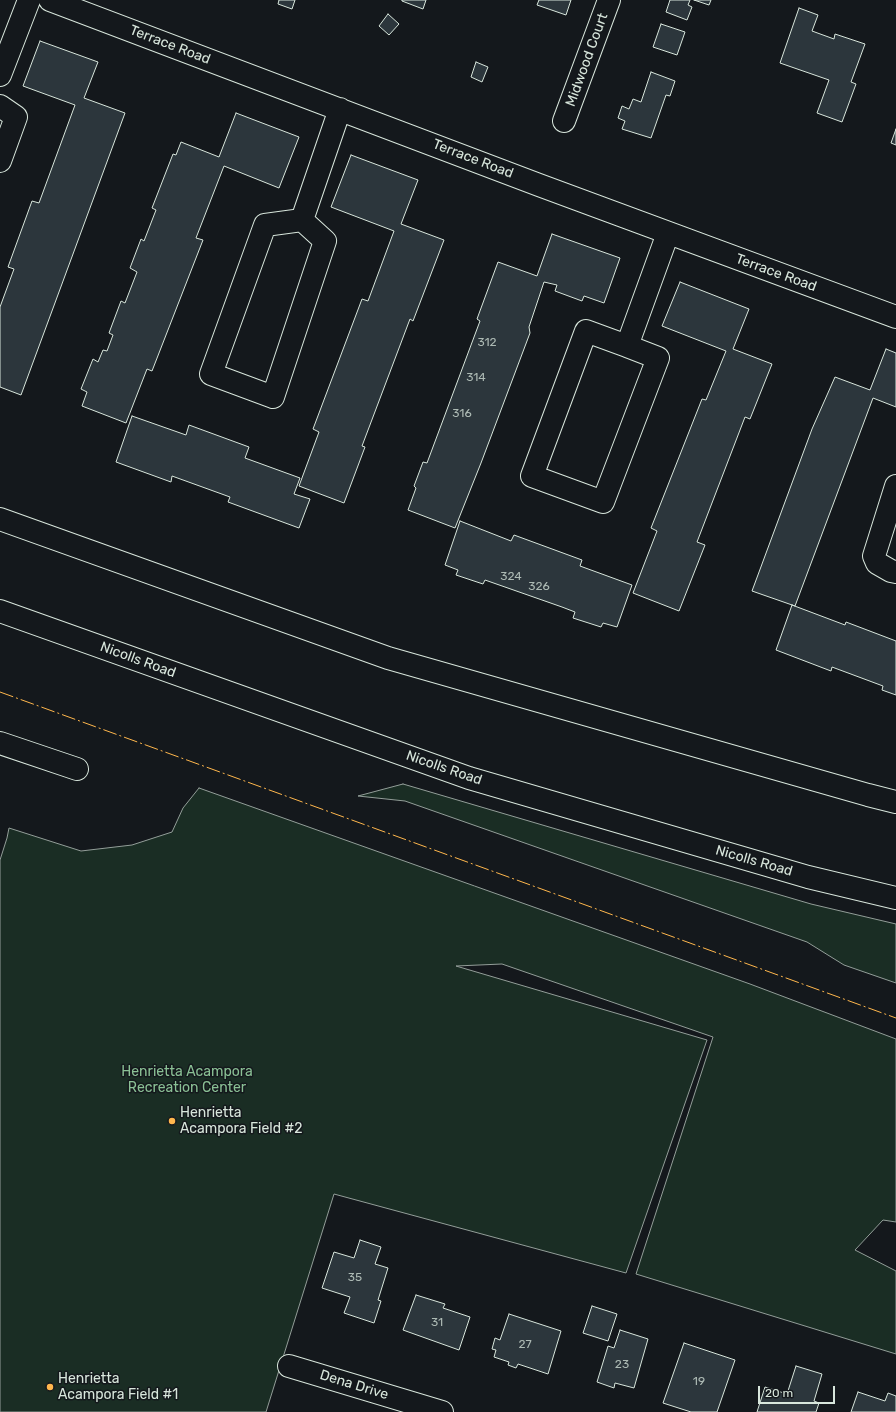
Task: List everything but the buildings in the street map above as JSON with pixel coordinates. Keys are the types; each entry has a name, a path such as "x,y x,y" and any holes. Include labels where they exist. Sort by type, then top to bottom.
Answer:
{"main road":[{"path":"0,75 29,0"},
{"name":"Terrace Road","path":"50,0 668,233 896,317"},
{"name":"Midwood Court","path":"564,121 609,0"},
{"path":"0,106 16,117 0,161"},
{"path":"302,220 340,109"},
{"path":"302,220 325,241 273,397 211,374 265,225 302,220"},
{"path":"627,346 668,233"},
{"path":"586,331 627,346 658,358 603,502 532,476 586,331"},
{"path":"896,486 874,556 877,563 891,571 896,572"},
{"path":"0,519 388,658 896,802"},
{"name":"Nicolls Road","path":"0,611 469,778 808,877 896,898"},
{"path":"0,743 77,769"},
{"name":"Dena Drive","path":"289,1366 442,1412"}],"green space":[{"path":"403,784 811,904 896,924 896,983 844,965 807,942 405,801 358,796"},
{"name":"Henrietta Acampora Recreation Center","path":"199,788 750,984 896,1039 896,1222 883,1220 855,1250 896,1271 896,1354 636,1274 713,1037 502,964 456,966 707,1040 626,1273 334,1194 266,1412 0,1412 0,860 9,828 81,851 132,845 172,832 183,808"}],"power":[{"path":"0,692 896,1018"}],"place":[{"name":"Henrietta Acampora Field #2","path":"172,1121"},
{"name":"Henrietta Acampora Field #1","path":"50,1387"}]}
